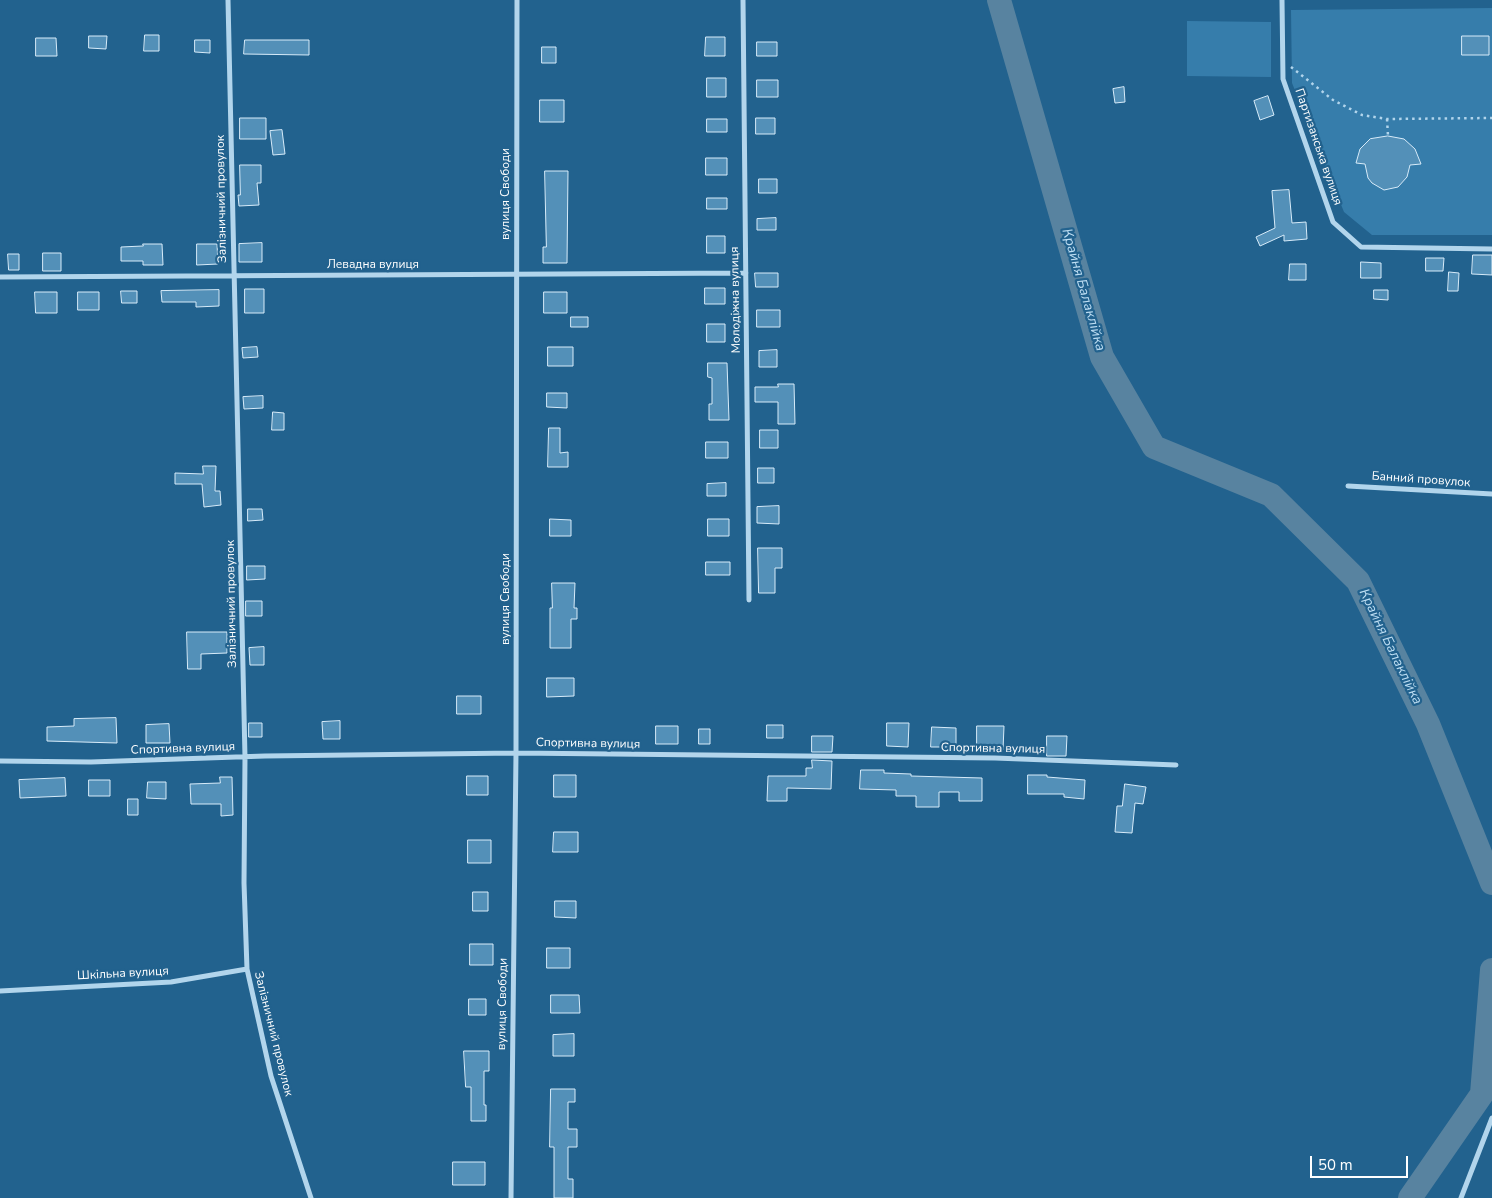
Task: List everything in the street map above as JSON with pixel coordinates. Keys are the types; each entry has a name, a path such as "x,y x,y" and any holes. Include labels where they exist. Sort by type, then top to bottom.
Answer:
{"street":[{"name":"Залізничний провулок","path":"228,0 245,757 244,883 247,969 271,1076 311,1198"},
{"name":"вулиця Свободи","path":"511,1198 516,753 517,0"},
{"name":"Молодіжна вулиця","path":"743,0 749,600"},
{"name":"Партизанська вулиця","path":"1282,0 1283,80 1334,222 1361,247 1492,249"},
{"name":"Левадна вулиця","path":"0,277 746,274"},
{"name":"Банний провулок","path":"1348,486 1492,494"},
{"name":"Спортивна вулиця","path":"0,761 91,762 245,757 516,753 995,758 1176,766"},
{"name":"Шкільна вулиця","path":"0,991 171,982 247,969"},
{"path":"1462,1198 1492,1118"}],"path":[{"path":"1283,61 1333,100 1362,115 1387,119 1492,118"},
{"path":"1387,119 1388,136"}],"shaded area":[{"path":"1492,8 1492,235 1372,235 1344,212 1292,83 1291,10"},
{"path":"1187,21 1271,22 1271,77 1187,76"}],"building":[{"path":"145,35 159,35 159,51 144,51"},
{"path":"89,36 107,36 106,49 89,48"},
{"path":"1462,36 1489,36 1489,55 1462,55"},
{"path":"706,37 725,37 725,56 705,56"},
{"path":"36,38 56,38 57,56 36,56"},
{"path":"195,40 210,40 210,53 195,52"},
{"path":"245,40 309,40 309,55 244,54"},
{"path":"757,42 777,42 777,56 757,56"},
{"path":"542,47 556,47 556,63 542,63"},
{"path":"707,78 726,78 726,97 707,97"},
{"path":"757,80 778,80 778,97 757,97"},
{"path":"1124,87 1125,102 1115,103 1113,89"},
{"path":"1268,96 1274,115 1260,120 1254,101"},
{"path":"540,100 564,100 564,122 540,122"},
{"path":"240,118 266,118 266,139 240,139"},
{"path":"756,118 775,118 775,134 756,134"},
{"path":"707,119 727,119 727,132 707,132"},
{"path":"282,130 285,154 273,155 270,131"},
{"path":"1388,136 1404,139 1415,149 1421,164 1410,165 1407,177 1398,187 1384,190 1372,183 1368,178 1365,164 1356,163 1360,149 1370,139"},
{"path":"706,158 727,158 727,175 706,175"},
{"path":"240,165 261,165 261,183 257,183 259,205 239,206"},
{"path":"545,171 568,171 567,263 543,263 543,247 546,247"},
{"path":"759,179 777,179 777,193 759,193"},
{"path":"1289,190 1292,223 1306,222 1307,239 1284,241 1284,235 1260,246 1256,237 1275,228 1272,191"},
{"path":"707,198 727,198 727,209 707,209"},
{"path":"776,218 776,230 757,230 757,219"},
{"path":"707,236 725,236 725,253 707,253"},
{"path":"262,243 262,262 239,262 239,244"},
{"path":"143,244 162,244 163,265 143,265 143,261 121,261 121,247 143,246"},
{"path":"197,244 217,244 218,264 197,265"},
{"path":"43,253 61,253 61,271 43,271"},
{"path":"8,254 19,254 19,270 9,270"},
{"path":"1473,255 1492,255 1492,275 1472,274"},
{"path":"1426,258 1444,258 1443,271 1426,271"},
{"path":"1361,262 1381,263 1381,278 1361,278"},
{"path":"1290,264 1306,264 1306,280 1289,280"},
{"path":"1449,272 1459,273 1458,291 1448,291"},
{"path":"755,273 778,273 778,287 756,287"},
{"path":"705,288 725,288 725,304 705,304"},
{"path":"245,289 264,289 264,313 245,313"},
{"path":"219,290 219,306 196,307 196,302 162,302 161,291"},
{"path":"1374,290 1388,290 1388,300 1374,299"},
{"path":"121,291 137,291 137,303 122,303"},
{"path":"35,292 57,292 57,313 36,313"},
{"path":"78,292 99,292 99,310 78,310"},
{"path":"544,292 567,292 567,313 544,313"},
{"path":"757,310 780,310 780,327 757,327"},
{"path":"571,317 588,317 588,327 571,327"},
{"path":"707,324 725,324 725,342 707,342"},
{"path":"257,347 258,357 243,358 242,348"},
{"path":"548,347 573,347 573,366 548,366"},
{"path":"777,350 777,367 759,367 759,351"},
{"path":"708,363 727,363 729,420 709,420 709,404 712,404 712,378 708,377"},
{"path":"778,384 794,384 795,424 778,424 778,402 755,402 755,387 778,387"},
{"path":"547,393 567,393 567,408 547,407"},
{"path":"263,396 263,408 244,409 243,397"},
{"path":"273,412 284,413 284,430 272,430"},
{"path":"549,428 560,428 560,453 568,452 568,467 548,467"},
{"path":"760,430 778,430 778,448 760,448"},
{"path":"706,442 728,442 728,458 706,458"},
{"path":"203,466 216,466 215,491 220,491 221,505 204,507 202,484 175,484 175,473 203,474"},
{"path":"758,468 774,468 774,483 758,483"},
{"path":"726,483 726,496 707,496 707,484"},
{"path":"779,506 779,524 757,523 757,507"},
{"path":"248,509 262,509 263,520 248,521"},
{"path":"550,519 571,520 571,536 550,536"},
{"path":"708,519 729,519 729,536 708,536"},
{"path":"758,548 782,548 782,568 775,568 775,593 759,593"},
{"path":"706,562 730,562 730,575 706,575"},
{"path":"247,566 265,566 265,579 247,580"},
{"path":"552,583 575,583 574,608 577,608 577,619 571,619 571,648 550,648"},
{"path":"246,601 262,601 262,616 246,616"},
{"path":"187,632 227,632 227,653 201,654 201,669 188,669"},
{"path":"264,647 264,665 250,665 249,648"},
{"path":"547,678 574,678 574,696 547,697"},
{"path":"457,696 481,696 481,714 457,714"},
{"path":"116,718 117,743 47,741 47,727 74,726 74,719"},
{"path":"340,721 340,739 323,739 322,722"},
{"path":"249,723 262,723 262,737 249,737"},
{"path":"887,723 909,723 908,747 887,746"},
{"path":"169,724 170,743 146,743 146,725"},
{"path":"767,725 783,725 783,738 767,738"},
{"path":"656,726 678,726 678,744 656,744"},
{"path":"977,726 1004,726 1003,750 977,750"},
{"path":"932,727 956,728 956,747 931,747"},
{"path":"699,729 710,729 710,744 699,744"},
{"path":"812,736 833,736 832,752 812,752"},
{"path":"1047,736 1067,736 1066,756 1047,756"},
{"path":"812,760 832,761 831,789 787,788 787,801 767,801 768,776 806,776 806,768 812,768"},
{"path":"861,770 884,770 884,773 911,774 911,776 982,778 982,801 959,801 959,792 939,792 939,807 916,807 916,796 896,796 896,790 860,789"},
{"path":"554,775 576,775 576,797 554,797"},
{"path":"1028,775 1047,775 1047,777 1085,780 1084,799 1064,797 1064,794 1028,794"},
{"path":"467,776 488,776 488,795 467,795"},
{"path":"220,777 232,777 233,815 221,816 221,804 191,804 190,784 220,783"},
{"path":"65,778 66,796 20,798 19,780"},
{"path":"89,780 110,780 110,796 89,796"},
{"path":"148,782 166,782 166,799 147,798"},
{"path":"1125,784 1146,787 1143,804 1135,803 1132,833 1115,832 1117,806 1122,806"},
{"path":"128,799 138,799 138,815 128,815"},
{"path":"554,832 578,832 578,852 553,852"},
{"path":"468,840 491,840 491,863 468,863"},
{"path":"473,892 488,892 488,911 473,911"},
{"path":"555,901 576,901 576,918 555,917"},
{"path":"470,944 493,944 493,965 470,965"},
{"path":"547,948 570,948 570,968 547,968"},
{"path":"551,995 579,995 580,1013 551,1013"},
{"path":"469,999 486,999 486,1015 469,1015"},
{"path":"574,1034 574,1056 553,1056 553,1035"},
{"path":"464,1051 489,1051 489,1071 484,1071 486,1121 471,1121 471,1087 466,1087"},
{"path":"551,1089 575,1089 575,1102 568,1102 568,1129 577,1129 577,1147 568,1147 568,1179 573,1179 573,1198 554,1198 554,1147 550,1147"},
{"path":"453,1162 485,1162 485,1185 453,1185"}],"waterway":[{"name":"Крайня Балаклійка","path":"999,0 1102,357 1154,447 1271,495 1358,581 1428,724 1492,883"},
{"name":"Крайня Балаклійка","path":"1410,1198 1482,1094 1492,970"}]}
